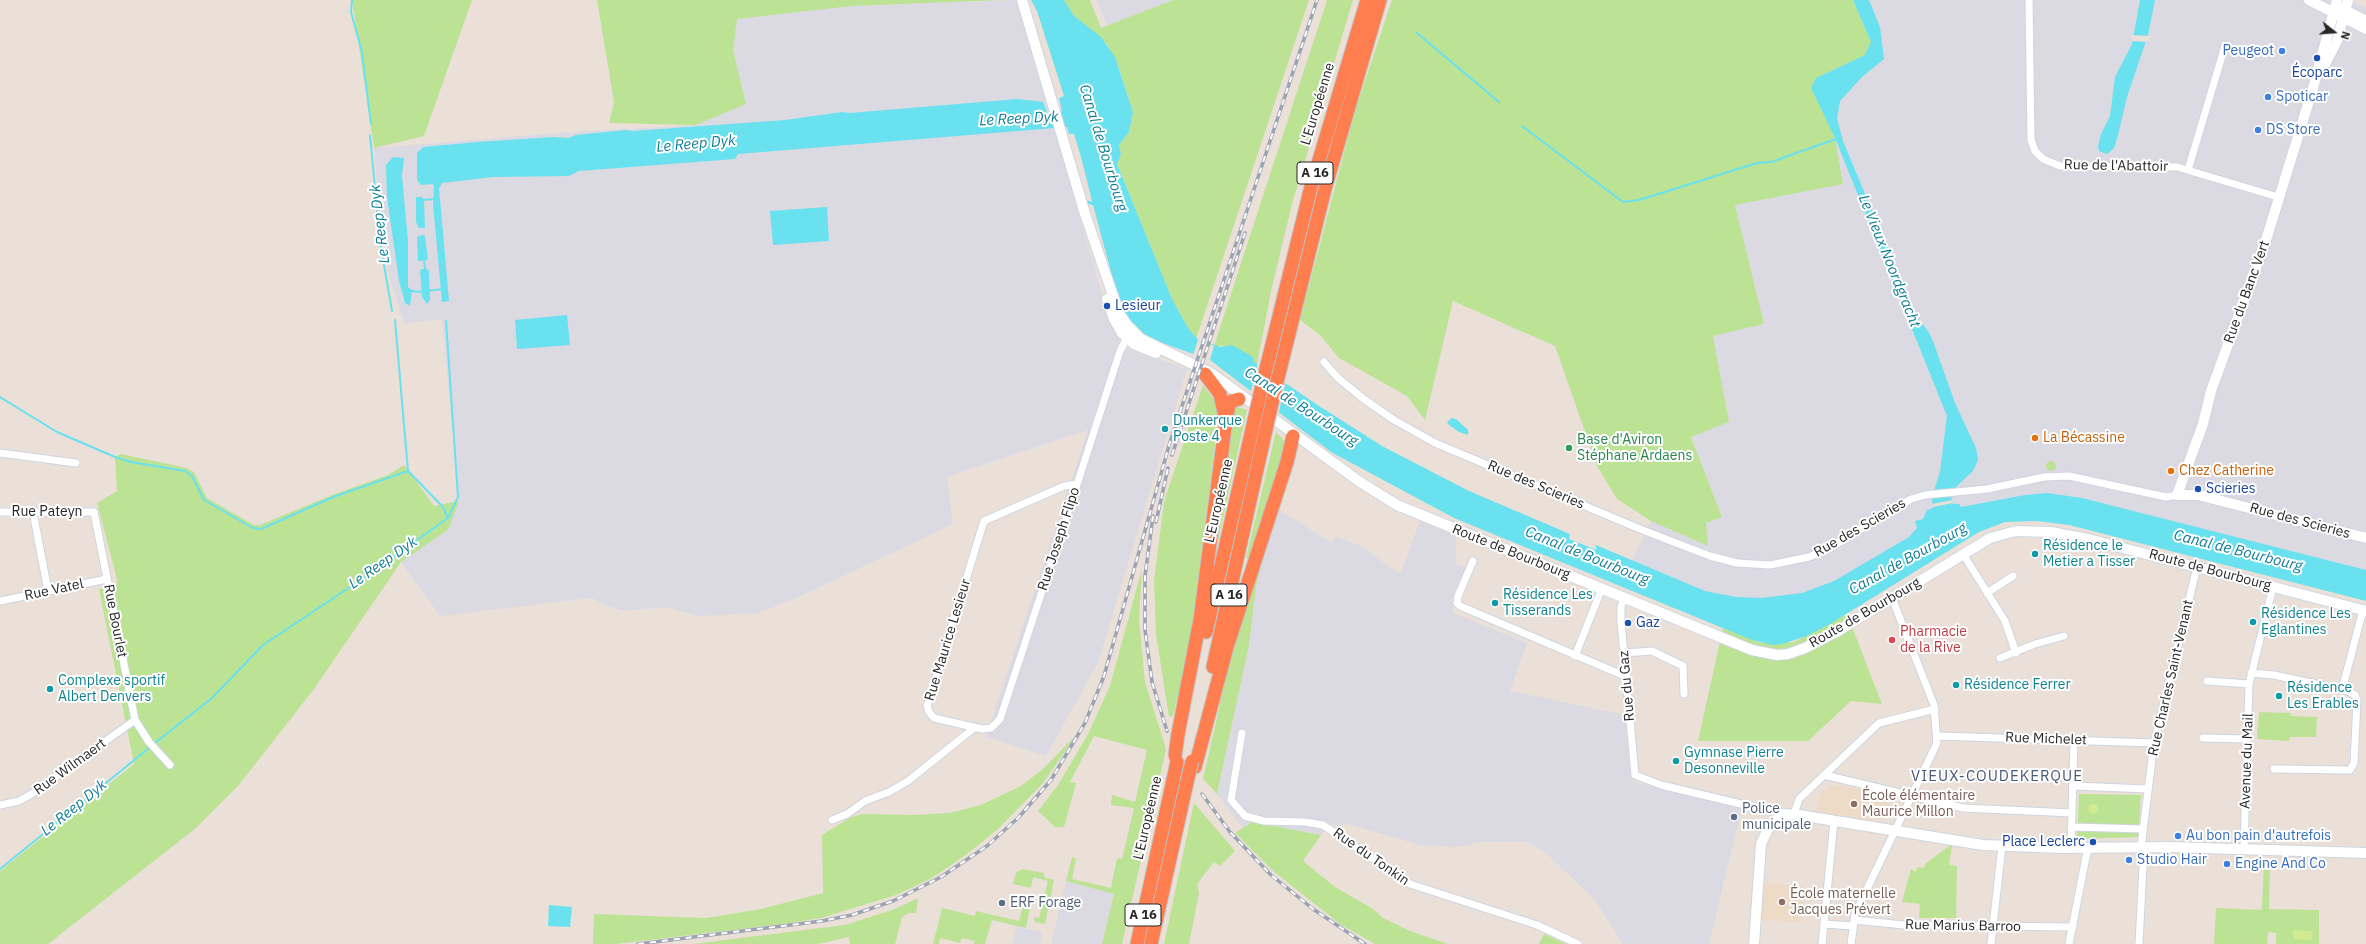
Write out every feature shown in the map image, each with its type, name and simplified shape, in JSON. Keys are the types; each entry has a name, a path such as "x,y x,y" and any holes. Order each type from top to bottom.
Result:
{"highway":[{"name":"L'Européenne","path":"1137,944 1180,737 1270,348 1311,187 1367,0"},
{"name":"A 16","path":"1151,944 1193,764 1283,357 1325,189 1380,0"},
{"path":"1205,374 1222,399 1225,428"},
{"path":"1180,737 1200,620 1225,428 1232,401 1244,400"},
{"path":"1193,764 1227,647 1295,436"},
{"path":"1131,944 1150,885"},
{"path":"1156,944 1164,887"}],"main road":[{"name":"Route de Bourbourg","path":"1022,0 1054,104 1111,311 1118,327 1129,334 1203,368 1244,400"},
{"path":"2309,0 2340,9 2366,29"},
{"path":"2323,0 2366,21"},
{"name":"Rue du Banc Vert","path":"2177,496 2203,424 2211,392 2266,240 2278,197 2340,9 2348,0"},
{"name":"Rue du Banc Vert","path":"2313,88 2320,72 2336,44 2340,9"},
{"name":"Route de Bourbourg","path":"1129,334 1142,348 1187,364 1205,374 1336,464"},
{"name":"Route de Bourbourg","path":"1295,436 1373,491 1409,510 1752,650 1777,655 1792,653 1814,644 1995,535 2008,532 2029,531 2088,538 2364,610"},
{"name":"Rue des Scieries","path":"2177,496 2198,495 2366,538"},
{"path":"1754,944 1761,844 1766,832 1783,814 1794,814 1979,845 2071,848 2143,847 2244,849 2366,853"}],"street":[{"name":"Rue de l'Abattoir","path":"2029,0 2031,136 2037,154 2050,163 2060,166 2168,166 2188,170 2278,197"},
{"path":"2188,170 2225,46"},
{"name":"Rue Joseph Flipo","path":"974,728 991,728 1002,716 1122,344 1129,334"},
{"name":"Rue des Scieries","path":"1324,362 1338,378 1365,400 1394,420 1436,443 1640,529 1710,556 1732,562 1770,565 1809,558 1830,548 1911,499 1931,494 2007,485 2044,477 2069,476 2166,496 2177,496"},
{"path":"0,453 76,463"},
{"name":"Rue Maurice Lesieur","path":"974,728 934,718 929,712 927,706 984,522 988,518 1064,486 1077,484"},
{"name":"Rue Pateyn","path":"0,512 94,512"},
{"path":"33,512 48,591"},
{"name":"Rue Bourlet","path":"94,512 135,720 150,742 170,765"},
{"path":"1963,554 2007,624 2016,653"},
{"path":"1473,561 1458,596 1458,603 1460,606 1627,677"},
{"name":"Rue Charles Saint-Venant","path":"2139,944 2143,829 2154,743 2197,567"},
{"path":"1988,593 2013,576"},
{"name":"Rue Vatel","path":"0,601 107,579"},
{"name":"Avenue du Mail","path":"2244,849 2249,684 2273,587"},
{"path":"1575,656 1602,588"},
{"name":"Rue du Gaz","path":"1624,597 1621,610 1635,775 1661,786 1783,814"},
{"path":"1851,944 1853,923 1936,746 1937,736 1935,708 1892,598"},
{"path":"2342,690 2364,610"},
{"path":"2000,658 2016,653 2035,644 2064,636"},
{"path":"1624,653 1652,651 1683,666 1684,694"},
{"name":"Avenue du Mail","path":"2251,673 2274,675 2342,690 2354,694 2357,700 2355,761 2352,769 2345,771 2274,769"},
{"path":"2207,682 2249,684"},
{"path":"1794,814 1798,801 1881,721 1935,708"},
{"name":"Rue Wilmaert","path":"0,805 19,801 30,795 135,720"},
{"path":"832,820 847,814 868,800 890,792 908,781 974,728"},
{"name":"Rue du Tonkin","path":"1242,733 1231,800 1245,816 1264,821 1305,822 1323,825 1410,884 1537,925 1578,944"},
{"name":"Rue Michelet","path":"1937,736 2154,743"},
{"path":"2203,738 2247,739"},
{"path":"2071,848 2074,740"},
{"path":"1824,775 1968,809 2072,813"},
{"path":"2072,786 2148,789"},
{"path":"1822,944 1834,821"},
{"path":"2071,827 2143,829"},
{"path":"1991,944 2002,846"},
{"path":"2069,944 2088,847"},
{"name":"Rue Marius Barroo","path":"1824,924 1853,923 1896,925 2073,927"}],"shaded area":[{"name":"Lesieur","path":"1017,0 1109,318 1127,348 1187,369 1098,663 1046,756 986,737 1088,430 947,477 953,524 799,597 758,613 698,616 666,607 625,611 604,605 592,598 440,616 401,562 448,530 459,501 442,319 404,324 389,276 382,239 374,148 570,132 696,125 746,104 733,50 737,19 852,6"},
{"path":"1097,0 1173,0 1107,26"},
{"path":"1853,0 2348,0 2366,8 2366,577 1998,507 1803,606 1749,606 1626,574 1651,521 1708,546 1706,523 1722,517 1691,436 1729,422 1713,336 1764,324 1735,205 1843,183 1811,88 1871,42"},
{"path":"1276,508 1332,543 1336,536 1361,546 1400,574 1420,521 1456,535 1456,564 1466,567 1452,600 1453,613 1527,643 1510,691 1625,715 1631,781 1742,807 1709,944 1623,944 1595,900 1544,851 1527,842 1483,842 1457,847 1420,845 1344,823 1341,830 1330,822 1321,835 1252,822 1243,828 1217,794 1249,645 1256,587"},
{"name":"École élémentaire Maurice Millon","path":"1831,786 1842,786 1891,796 1889,806 1875,805 1873,821 1817,812 1821,792"},
{"path":"1066,881 1114,893 1102,944 1051,944"},
{"name":"École maternelle Jacques Prévert","path":"1762,883 1804,886 1802,922 1760,920"},
{"path":"1017,926 1043,933 1040,944 1012,944"}],"green space":[{"path":"352,0 472,0 424,136 374,148"},
{"path":"597,0 1003,0 852,6 737,19 733,50 746,104 696,125 609,123 614,102"},
{"path":"1064,0 1090,0 1101,28 1173,0 1309,0 1196,339 1188,328 1172,299 1117,164 1121,154 1119,145 1129,132 1133,112 1118,65 1107,44 1074,16"},
{"path":"1327,0 1353,0 1292,204 1272,287 1257,364 1227,346 1214,346"},
{"path":"1392,0 1853,0 1871,42 1865,55 1816,78 1812,88 1835,138 1843,184 1735,205 1764,324 1713,336 1729,422 1691,437 1722,517 1706,523 1708,546 1651,521 1617,499 1597,466 1555,346 1453,301 1425,420 1407,396 1339,358 1320,335 1300,320 1355,111"},
{"path":"1203,385 1214,400 1218,412 1217,428 1190,642 1173,716 1169,717 1156,634 1154,581 1164,502"},
{"path":"1234,406 1247,410 1207,590"},
{"path":"1276,432 1286,443 1250,559 1246,558"},
{"path":"121,454 187,468 194,472 207,498 254,525 260,525 332,495 388,475 404,465 434,506 459,501 448,530 401,562 314,689 238,786 196,828 48,944 0,944 0,871 134,764 99,589 118,583 97,503 117,491 115,457"},
{"path":"2049,461 2053,461 2056,466 2053,471 2049,471 2046,468 2046,464"},
{"path":"1267,543 1256,587 1249,645 1217,794 1203,779 1233,647"},
{"path":"1142,569 1139,620 1145,682 1166,749 1122,944 1102,944 1114,894 1066,881 1072,857 1076,859 1072,879 1111,888 1117,858 1122,859 1134,808 1111,805 1112,795 1135,802 1147,750 1094,736 1070,782 1076,783 1064,827 1055,827 1038,811 1058,785 1087,736 1110,686"},
{"path":"1847,614 1882,704 1851,701 1808,741 1698,741 1723,628 1761,643 1794,642"},
{"path":"2259,712 2291,713 2291,716 2317,717 2316,737 2290,737 2289,741 2257,739"},
{"path":"1077,734 1043,783 998,829 967,854 932,878 896,895 821,918 616,944 593,944 594,914 706,918 761,909 823,893 822,835 851,817 863,814 913,815 950,813 981,805 1021,786 1043,769"},
{"path":"2079,794 2141,795 2138,837 2077,839"},
{"path":"1194,803 1235,851 1220,866 1214,862 1197,884 1199,893 1189,944 1164,944"},
{"path":"2091,804 2095,804 2097,805 2097,813 2091,814 2088,811 2088,807"},
{"path":"1252,822 1321,835 1303,861 1335,887 1373,909 1383,918 1410,931 1448,944 1375,944 1340,924 1272,870 1235,833"},
{"path":"1949,846 1952,846 1949,865 1957,866 1956,918 1919,918 1920,904 1902,902 1911,869 1916,872 1917,867 1924,868 1925,864"},
{"path":"2264,862 2270,862 2269,909 2319,910 2319,944 2276,944 2276,933 2268,932 2267,944 2214,944 2216,908 2262,910"},
{"path":"1022,869 1044,873 1044,877 1054,880 1045,924 1035,922 1034,917 1039,918 1048,881 1033,877 1031,888 1013,884 1016,873"},
{"path":"918,898 916,913 909,913 902,917 895,944 850,944 849,937 818,944 693,944 845,925 895,909"},
{"path":"1023,906 1030,907 1026,928 992,920 985,944 974,944 975,941 962,938 960,943 940,938 939,944 933,944 942,908 975,916 976,911 1019,921"},
{"path":"2293,930 2313,931 2312,940 2293,939"},
{"path":"1544,934 1566,944 1539,944"}],"water":[{"path":"1031,0 1064,0 1074,16 1101,37 1115,57 1133,112 1129,132 1119,145 1121,154 1117,164 1172,299 1188,328 1198,340 1221,347 1232,345 1253,357 1253,361 1316,404 1382,446 1469,491 1570,534 1569,539 1596,550 1596,545 1705,591 1736,597 1762,598 1802,593 1834,581 1909,537 1917,528 1915,521 1923,519 1927,510 1933,508 1932,498 1940,471 1947,416 1835,138 1811,88 1816,78 1865,55 1871,42 1853,0 1869,0 1880,27 1884,59 1862,77 1840,101 1837,119 1843,141 1916,316 1928,331 1933,341 1955,403 1976,448 1978,460 1973,471 1957,486 1951,496 1953,504 1959,504 1961,507 2025,495 2047,493 2082,498 2366,570 2366,601 2069,525 2037,521 2005,522 1979,532 1830,624 1807,636 1782,644 1773,645 1752,640 1454,518 1331,452 1210,360 1143,336 1126,319 1117,294 1093,205 1088,204 1087,200 1092,202 1091,197 1074,134 1069,134 1067,127 738,154 735,159 579,171 569,176 493,177 442,183 439,188 449,301 442,302 433,204 434,186 433,184 421,185 417,180 417,153 423,147 553,137 568,138 576,135 626,130 633,131 785,120 842,112 850,113 1018,99 1043,102 1047,113 1062,111 1059,98 1064,96 1037,11"},
{"path":"2140,0 2155,0 2148,35 2127,97 2114,148 2107,154 2099,151 2098,147 2101,134 2110,116 2115,77 2132,44"},
{"path":"393,157 404,158 402,175 408,242 408,287 412,290 410,306 405,303 399,281 387,197 386,165"},
{"path":"416,197 422,197 424,200 425,228 419,228 416,222"},
{"path":"827,207 829,241 773,245 770,211"},
{"path":"422,235 425,236 428,260 418,261 417,237"},
{"path":"426,268 429,271 430,300 427,304 422,297 420,270"},
{"path":"567,315 570,345 517,349 515,320"},
{"path":"1452,418 1456,419 1468,430 1468,435 1459,432 1449,425 1447,422"},
{"path":"549,905 572,907 570,927 548,926"}],"pier":[{"path":"2131,35 2150,36 2148,42 2131,41"},
{"path":"1198,340 1214,346 1210,360 1193,355"},
{"path":"1258,362 1286,381 1278,416 1250,395"},
{"path":"1952,500 1953,503 1933,507 1932,504"}],"waterway":[{"name":"Le Reep Dyk","path":"352,0 351,12 362,52 371,124"},
{"path":"1417,33 1499,102"},
{"path":"1522,126 1623,202 1639,200 1757,163 1771,162 1836,139"},
{"name":"Le Reep Dyk","path":"370,135 380,242 392,311"},
{"path":"422,200 435,199"},
{"path":"424,259 425,270"},
{"path":"427,291 443,289"},
{"path":"409,291 423,292"},
{"name":"Le Reep Dyk","path":"155,743 212,698 263,645 365,577 448,518 443,507 408,471 395,320"},
{"name":"Le Reep Dyk","path":"446,321 458,497 448,518"},
{"path":"0,397 57,432 115,457 131,462 185,471 192,476 204,500 253,528 261,529 333,497 408,471"},
{"name":"Le Reep Dyk","path":"0,869 149,748"}],"railway":[{"path":"638,944 822,921 852,915 893,901 941,877 987,846 1019,817 1051,780 1085,723 1104,676 1170,442 1317,0"},
{"path":"1172,455 1245,233"},
{"path":"1156,522 1168,468"},
{"path":"1153,516 1145,576 1145,630 1152,682 1167,731"},
{"path":"1202,794 1230,832 1271,875 1313,909 1365,944"}],"place":[{"name":"Peugeot","path":"2282,51"},
{"name":"Écoparc","path":"2317,58"},
{"name":"Spoticar","path":"2268,97"},
{"name":"DS Store","path":"2258,130"},
{"name":"Lesieur","path":"1107,306"},
{"name":"Dunkerque Poste 4","path":"1165,429"},
{"name":"La Bécassine","path":"2035,438"},
{"name":"Base d'Aviron Stéphane Ardaens","path":"1569,448"},
{"name":"Chez Catherine","path":"2171,471"},
{"name":"Scieries","path":"2198,489"},
{"name":"Résidence le Metier a Tisser","path":"2035,554"},
{"name":"Résidence Les Tisserands","path":"1495,603"},
{"name":"Résidence Les Eglantines","path":"2253,622"},
{"name":"Gaz","path":"1628,623"},
{"name":"Pharmacie de la Rive","path":"1892,640"},
{"name":"Résidence Ferrer","path":"1956,685"},
{"name":"Complexe sportif Albert Denvers","path":"50,689"},
{"name":"Résidence Les Erables","path":"2279,696"},
{"name":"Gymnase Pierre Desonneville","path":"1676,761"},
{"name":"École élémentaire Maurice Millon","path":"1854,804"},
{"name":"Police municipale","path":"1734,817"},
{"name":"Au bon pain d'autrefois","path":"2178,836"},
{"name":"Place Leclerc","path":"2093,842"},
{"name":"Studio Hair","path":"2129,860"},
{"name":"Engine And Co","path":"2227,864"},
{"name":"École maternelle Jacques Prévert","path":"1782,902"},
{"name":"ERF Forage","path":"1002,903"}],"district":[{"name":"VIEUX-COUDEKERQUE","path":"1997,777"}],"water label":[{"name":"Canal de Bourbourg","path":"1103,148"},
{"name":"Le Vieux Noordgracht","path":"1889,261"},
{"name":"Canal de Bourbourg","path":"1301,407"},
{"name":"Canal de Bourbourg","path":"2238,551"},
{"name":"Canal de Bourbourg","path":"1587,556"},
{"name":"Canal de Bourbourg","path":"1908,559"}]}
